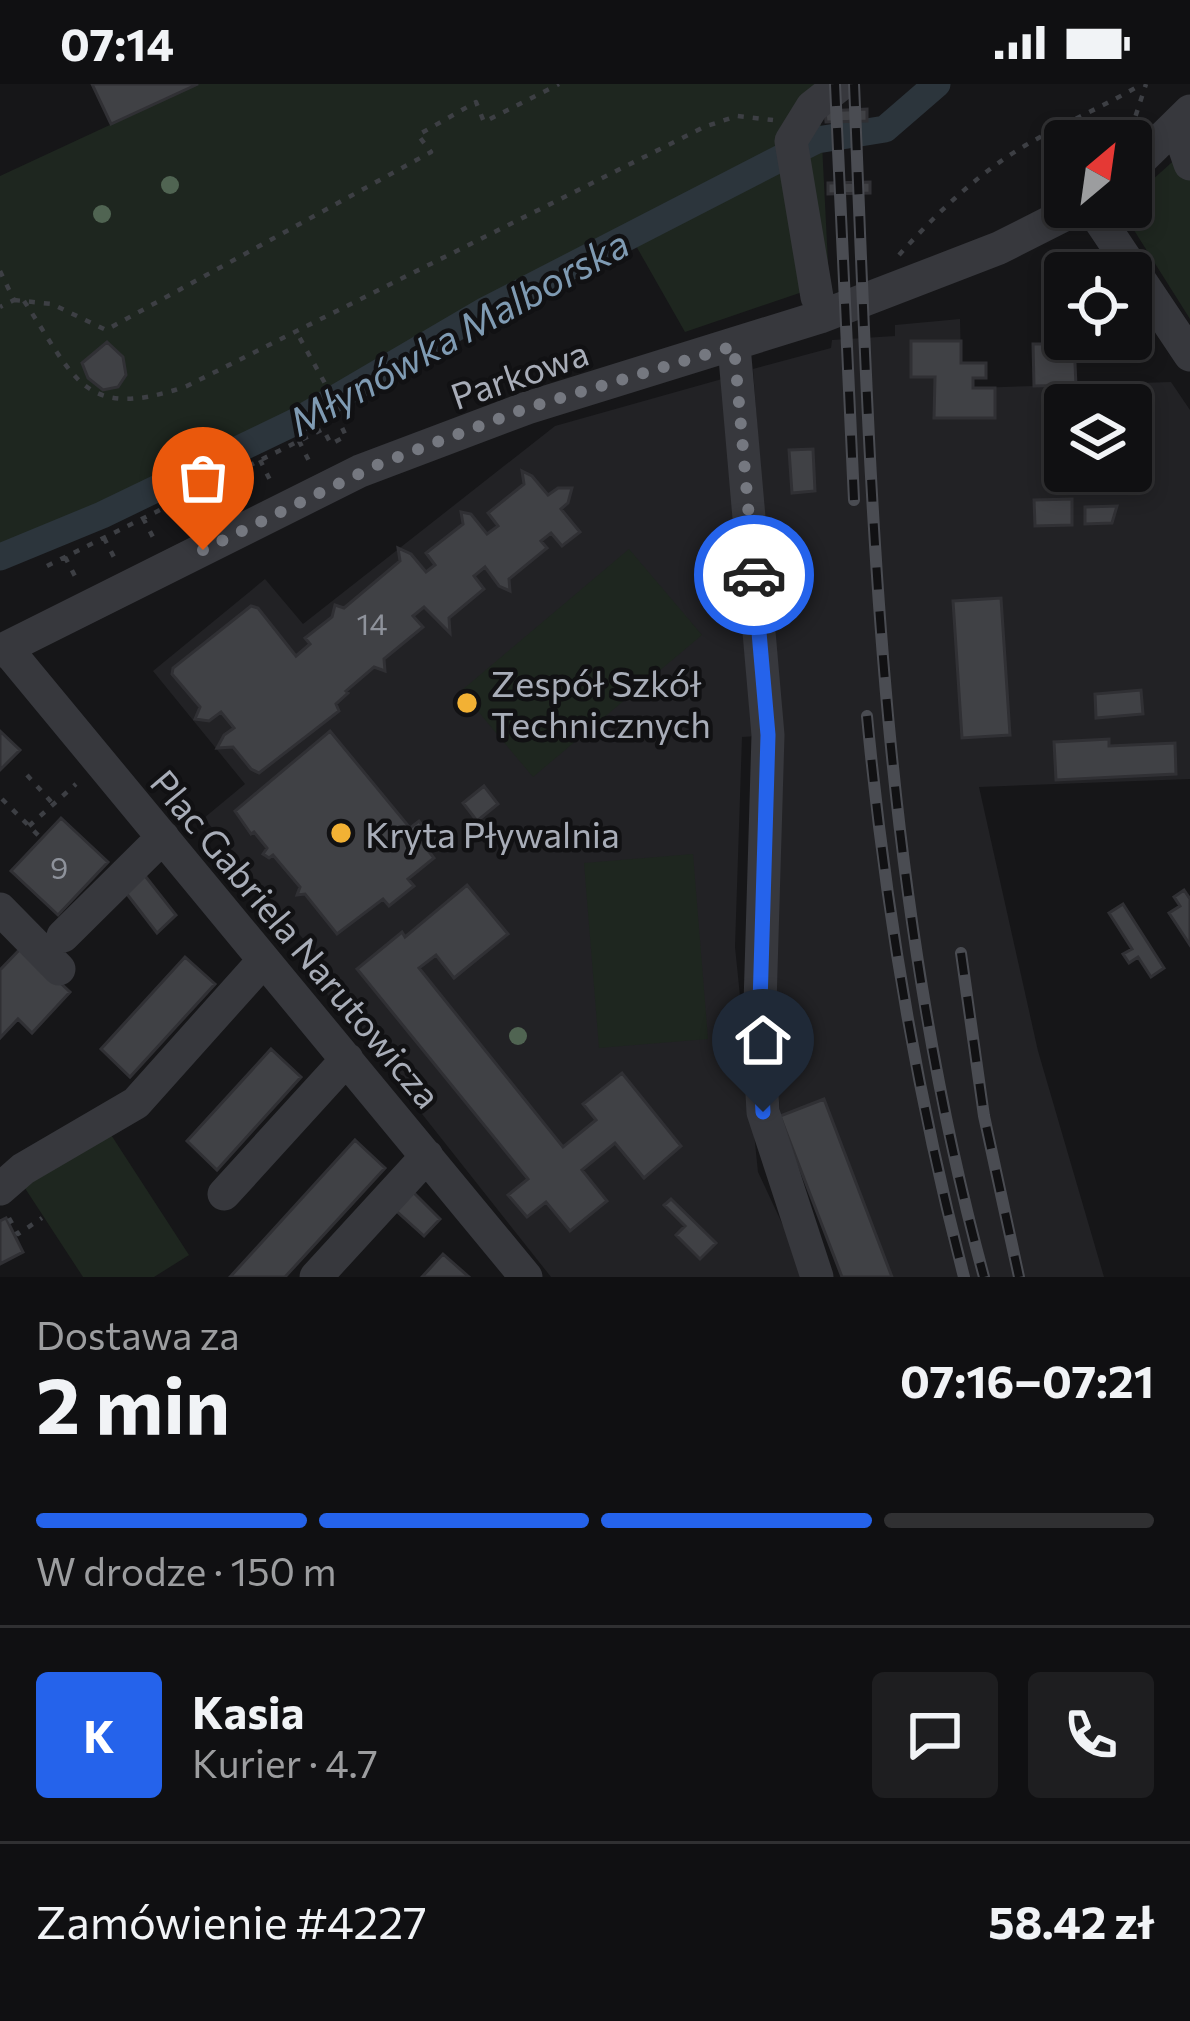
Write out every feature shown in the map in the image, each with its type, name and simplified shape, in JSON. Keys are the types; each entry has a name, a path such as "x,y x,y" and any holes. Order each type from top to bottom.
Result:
{"street":[{"path":"817,297 790,149 794,131 812,107 841,84"},
{"path":"1152,139 1184,118 1190,164"},
{"name":"Parkowa","path":"3,650 360,471 527,408 734,346 989,252 1044,225"},
{"path":"1105,228 1190,355"},
{"path":"734,346 768,735 759,1038 763,1112 817,1277"},
{"name":"Plac Gabriela Narutowicza","path":"3,650 526,1277"},
{"path":"0,909 61,952 163,837"},
{"path":"0,1189 23,1169 136,1103 264,960"},
{"path":"224,1194 346,1059"},
{"path":"316,1277 427,1156"}],"path":[{"path":"0,307 14,300 52,304 106,330 431,152 418,135 476,102 484,122 559,84"},
{"path":"1137,120 1144,84"},
{"path":"887,267 928,222 981,177 1026,145 1144,84"},
{"path":"24,301 86,388 116,401 142,400 187,386 704,127 736,116 763,117 794,131"},
{"path":"0,272 14,300"},
{"path":"47,566 323,429 331,444 346,436 337,417 342,414 296,331"},
{"path":"299,441 313,468"},
{"path":"260,460 274,488"},
{"path":"221,479 235,506"},
{"path":"182,499 196,525"},
{"path":"143,518 157,544"},
{"path":"104,538 117,563"},
{"path":"65,557 78,582"},
{"path":"27,775 54,805"},
{"path":"29,826 76,784"},
{"path":"2,799 43,840"},
{"path":"0,1218 7,1215 17,1234 42,1218"}],"shaded area":[{"path":"198,84 819,84 829,283 685,332 627,230 307,409 100,506 0,546 0,176"},
{"path":"1190,146 1190,319 1133,228 1152,228 1152,180"},
{"path":"960,319 961,362 986,363 986,378 973,378 974,388 1034,386 1033,344 1044,343 1044,360 1075,360 1076,384 1044,384 1044,492 1152,492 1152,384 1108,384 1171,382 1190,410 1190,779 979,787 1038,1051 1104,1277 842,1277 780,1116 775,1034 780,740 753,369 831,348 832,340 895,336 895,325"},
{"path":"722,379 757,736 742,737 735,947 758,1172 807,1277 551,1277 324,990 336,979 204,818 245,784 153,671 265,579 303,624 555,426"},
{"path":"629,549 702,635 533,777 461,691"},
{"path":"693,854 708,1039 599,1048 584,863"},
{"path":"104,1124 189,1255 154,1277 83,1277 19,1179"}],"building":[{"path":"92,84 198,84 111,124"},
{"path":"867,109 867,121 826,122 825,111"},
{"path":"870,182 870,193 828,194 828,183"},
{"path":"911,341 961,341 961,363 986,363 986,378 973,378 973,388 995,388 995,418 934,418 935,377 911,377"},
{"path":"107,342 123,357 126,375 118,387 103,390 88,378 82,363"},
{"path":"1033,344 1044,344 1044,360 1075,360 1076,384 1034,386"},
{"path":"813,449 815,491 792,493 789,450"},
{"path":"522,471 548,495 558,488 572,488 561,509 580,532 562,546 551,533 541,541 547,548 509,579 510,591 499,586 485,567 474,576 484,589 449,618 450,633 424,607 413,616 423,627 384,659 385,671 374,667 346,691 336,704 339,711 259,773 233,747 217,748 234,728 221,712 209,721 195,719 200,707 172,674 173,668 251,606 258,608 296,656 310,644 305,638 332,617 335,605 344,608 400,561 398,548 411,554 426,572 435,565 426,553 463,524 461,512 471,514 487,534 498,526 488,513 524,484"},
{"path":"1072,499 1072,525 1035,526 1034,500"},
{"path":"1117,506 1112,523 1085,524 1085,507"},
{"path":"1001,598 1010,735 962,738 953,601"},
{"path":"1141,690 1143,714 1096,718 1095,694"},
{"path":"0,731 20,750 0,770"},
{"name":"Kryta Pływalnia","path":"330,731 410,828 419,821 429,834 420,840 434,858 408,879 414,886 389,906 383,899 337,934 305,894 297,895 300,887 273,855 263,854 267,848 235,811"},
{"path":"1109,739 1109,746 1175,743 1176,774 1056,780 1054,742"},
{"path":"484,786 498,804 477,821 463,803"},
{"path":"61,818 108,862 58,915 11,871"},
{"path":"142,872 176,915 157,933 123,889"},
{"path":"467,885 508,934 454,978 436,955 419,968 563,1147 596,1120 583,1104 622,1073 681,1146 644,1178 615,1143 582,1170 607,1201 570,1231 546,1202 527,1217 508,1195 528,1179 357,969 402,932 405,937"},
{"path":"1184,890 1190,899 1190,945 1169,913 1180,906 1174,897"},
{"path":"1123,904 1164,968 1151,977 1138,957 1129,963 1123,954 1132,949 1109,913"},
{"path":"22,947 70,992 32,1033 18,1019 0,1038 0,970"},
{"path":"185,957 215,984 130,1077 101,1049"},
{"path":"795,1027 806,1058 787,1065 775,1034"},
{"path":"271,1049 301,1077 217,1170 187,1141"},
{"path":"824,1099 892,1277 842,1277 780,1116"},
{"path":"355,1140 385,1168 285,1277 230,1277"},
{"path":"410,1189 440,1219 424,1236 393,1208"},
{"path":"671,1199 716,1243 700,1259 676,1235 685,1226 664,1205"},
{"path":"6,1218 23,1252 0,1264 0,1221"},
{"path":"443,1254 469,1277 422,1277"}],"waterway":[{"name":"Młynówka Malborska","path":"805,146 885,129 937,84"},
{"name":"Młynówka Malborska","path":"0,557 102,515 295,422 486,310 781,158"}],"railway":[{"path":"835,84 854,500"},
{"path":"854,84 874,535 900,833 948,1129 984,1277"},
{"path":"867,716 904,998 964,1277"},
{"path":"961,953 984,1116 1019,1277"}],"way so far":[{"path":"203,550 360,471 527,408 734,346 754,575"}],"place":[{"name":"Zespół Szkół Technicznych","path":"467,703"},
{"name":"Kryta Pływalnia","path":"341,833"}],"route":[{"path":"754,575 768,735 759,1038 763,1112"}]}
